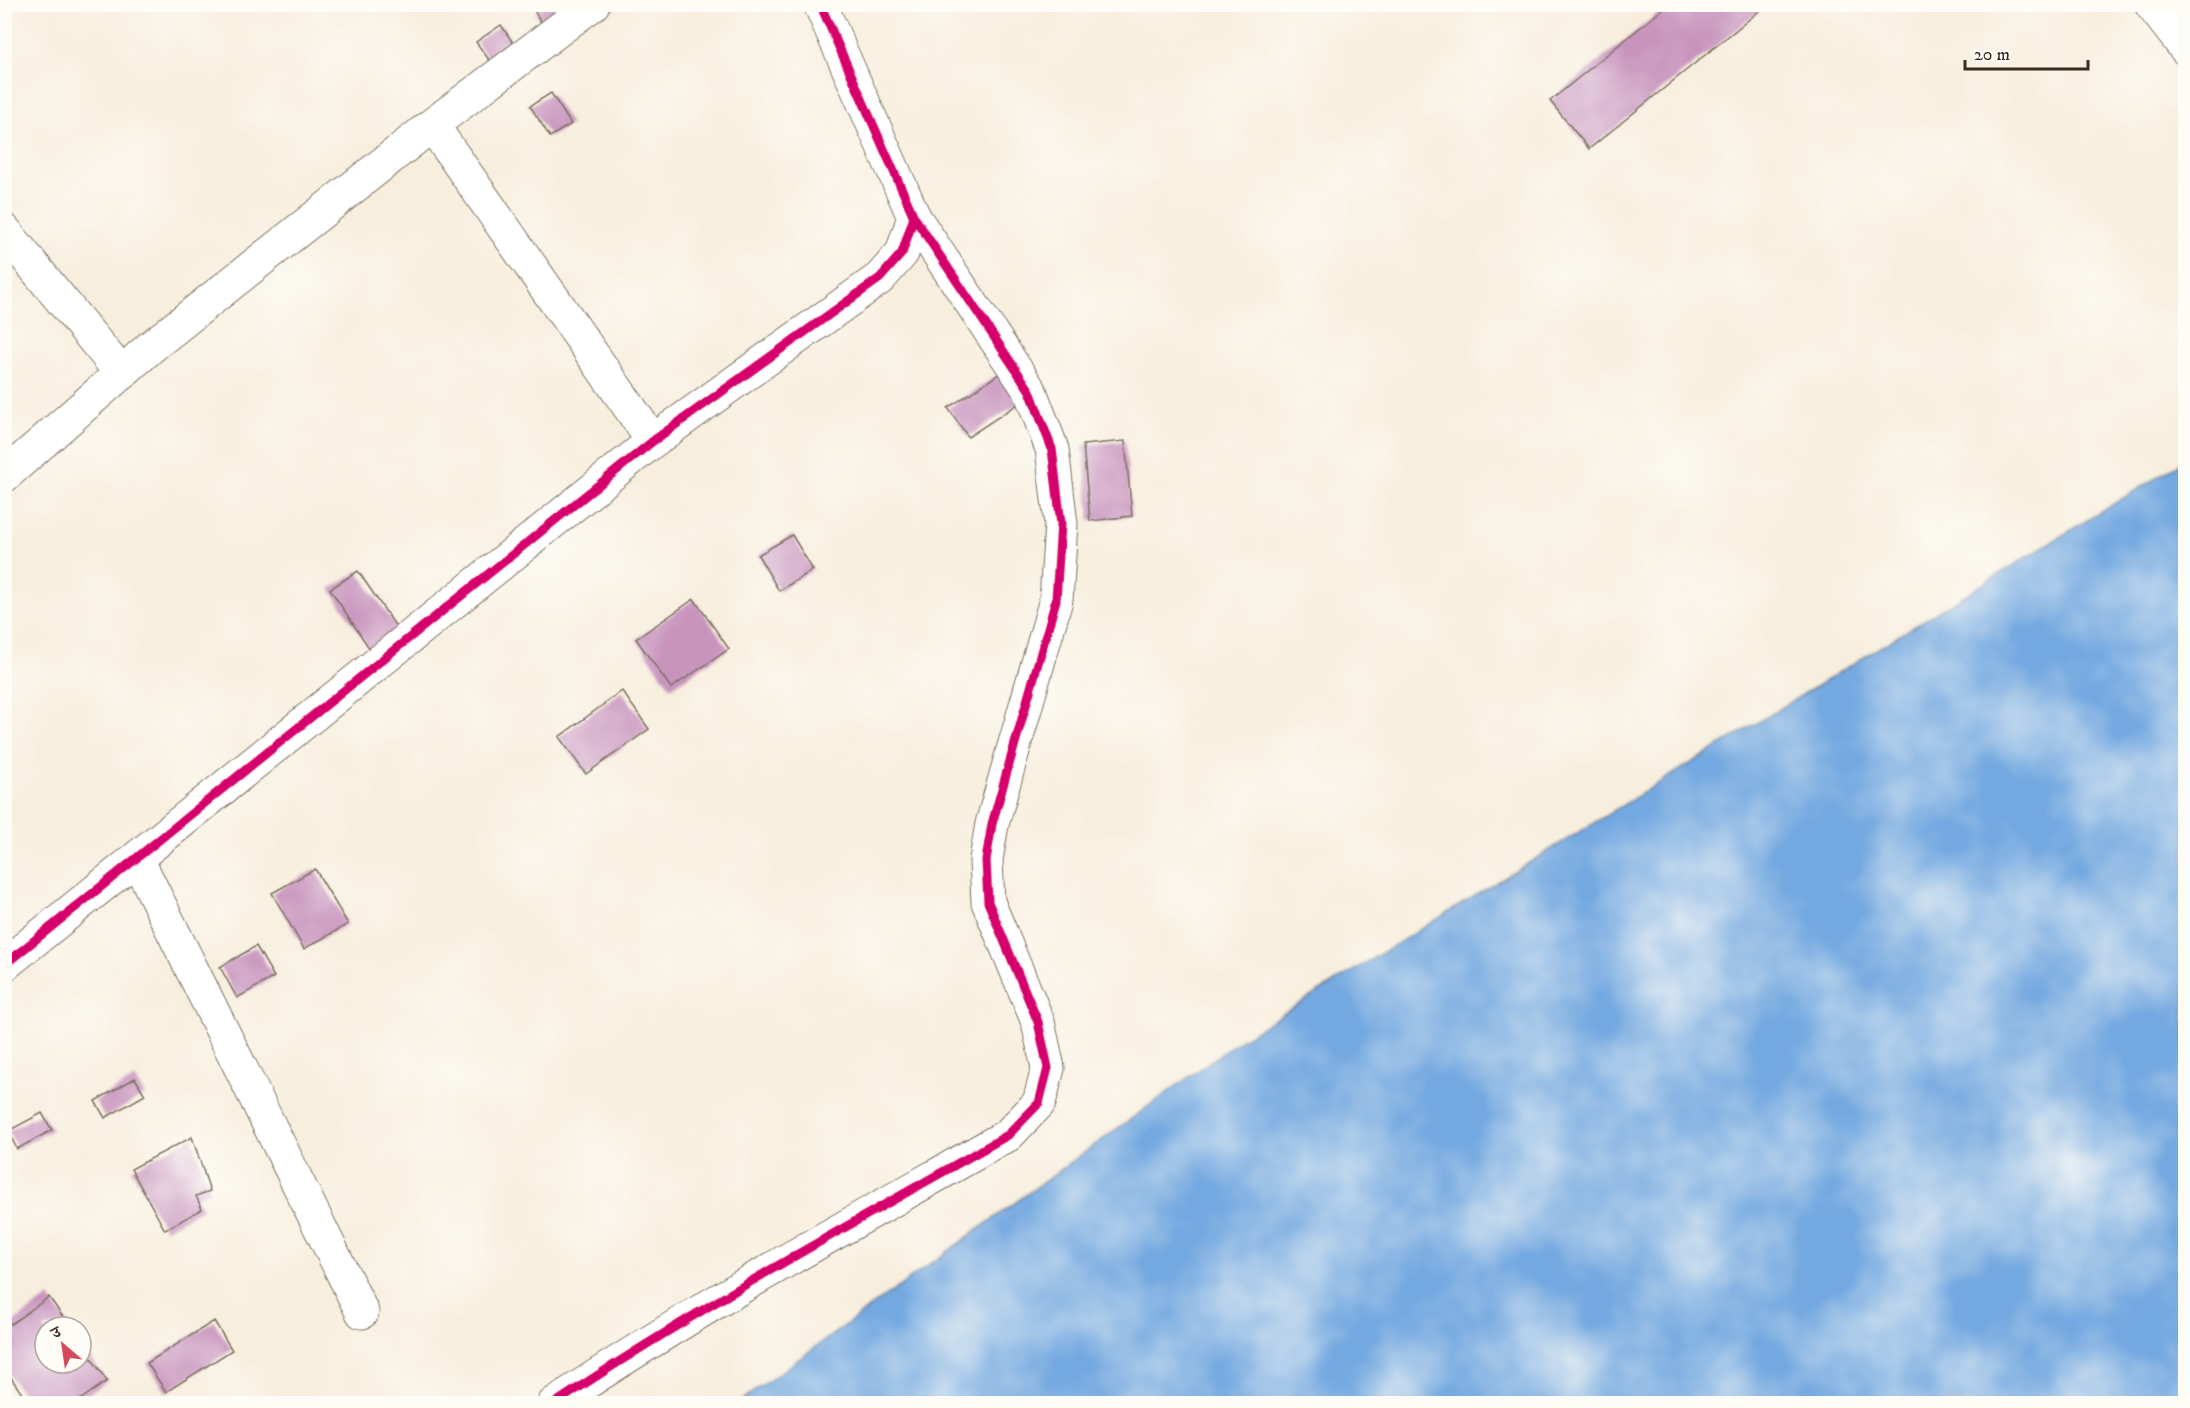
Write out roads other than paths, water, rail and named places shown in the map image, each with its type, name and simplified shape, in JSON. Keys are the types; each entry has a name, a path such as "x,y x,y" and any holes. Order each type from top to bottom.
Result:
{"street":[{"path":"4,476 152,346 432,125 593,4"},
{"path":"554,1404 615,1362 720,1299 1008,1135 1039,1103 1048,1068 1038,1022 988,902 986,860 992,825 1056,600 1061,524 1052,449 1030,391 914,218 820,4"},
{"path":"2151,4 2186,49"},
{"path":"432,125 653,441"},
{"path":"4,965 653,441 880,278 902,253 914,218"},
{"path":"4,230 122,374"},
{"path":"137,859 362,1312"}],"water":[{"path":"2185,460 2185,1403 738,1403 1240,1040"}]}
